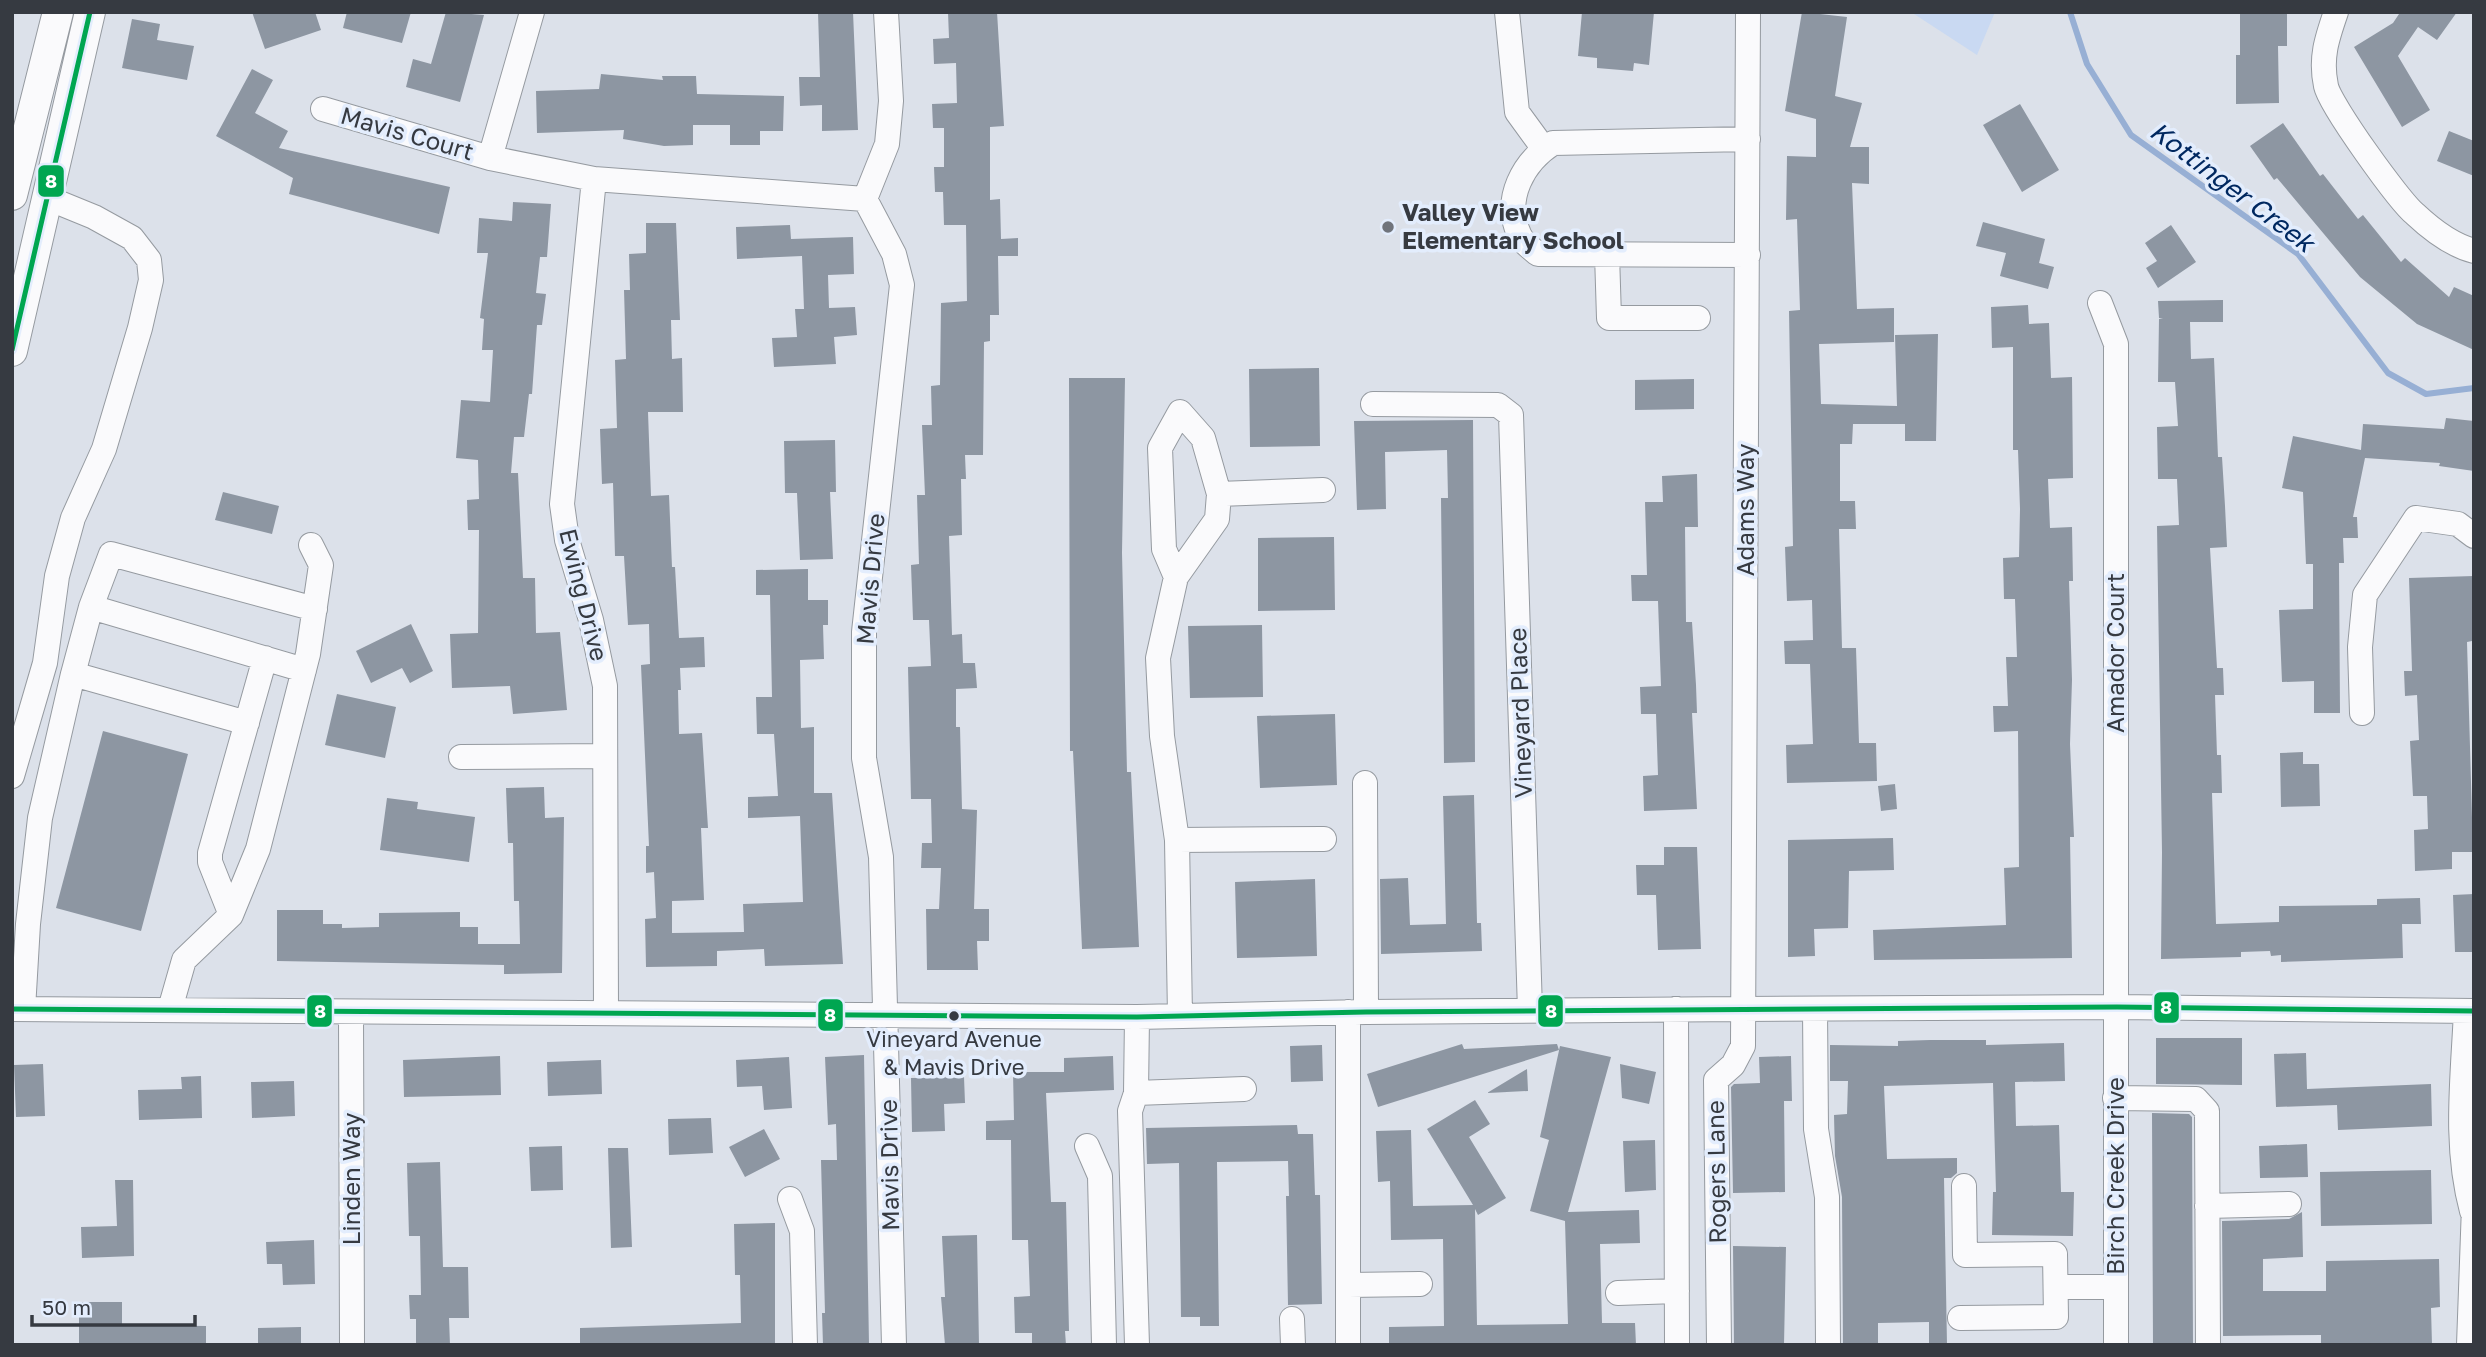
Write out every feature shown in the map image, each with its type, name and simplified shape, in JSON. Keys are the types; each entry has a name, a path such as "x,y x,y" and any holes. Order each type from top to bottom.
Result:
{"main road":[{"path":"12,195 58,12"},
{"path":"12,351 45,197 90,12"}],"street":[{"path":"532,12 491,158 594,179 865,199 888,133 891,101 886,12"},
{"path":"1507,12 1517,112 1544,149"},
{"name":"Adams Way","path":"1742,1009 1748,12"},
{"path":"2336,12 2322,50 2326,88 2338,113 2412,213 2457,247 2474,251"},
{"name":"Mavis Court","path":"323,109 491,158"},
{"path":"1748,139 1553,143 1544,149 1521,175 1512,207 1519,236 1538,254 1748,255"},
{"name":"Ewing Drive","path":"594,179 562,504 567,540 591,620 605,686 606,1012"},
{"path":"12,776 44,663 57,576 73,518 104,449 151,281 149,260 132,237 94,217 45,197"},
{"name":"Mavis Drive","path":"865,199 894,254 902,285 864,632 864,758 881,857 894,1345"},
{"path":"1607,254 1609,318 1698,318"},
{"name":"Amador Court","path":"2100,303 2116,344 2117,1007"},
{"name":"Vineyard Place","path":"1373,404 1498,405 1511,415 1530,1010"},
{"path":"1176,577 1164,549 1160,447 1180,412 1203,438 1219,494 1217,519 1176,577 1158,658 1162,736 1177,840 1180,1016"},
{"path":"1219,494 1323,490"},
{"path":"2362,713 2360,647 2365,595 2416,518 2458,524 2474,536"},
{"path":"170,1009 184,960 231,915 258,849 304,670 315,609 321,565 311,545"},
{"path":"315,609 111,554 91,607 40,818 18,1009 1137,1017 1530,1010 2117,1007 2470,1011 2459,1111 2468,1194 2473,1209 2469,1345"},
{"path":"91,607 304,670"},
{"path":"231,915 210,862 210,853 265,658"},
{"path":"73,674 247,723"},
{"path":"461,757 605,756"},
{"path":"1348,1345 1365,783"},
{"path":"1177,840 1324,839"},
{"name":"Birch Creek Drive","path":"2116,1345 2117,1007"},
{"path":"1676,1009 1677,1345"},
{"name":"Rogers Lane","path":"1719,1345 1716,1080 1733,1065 1743,1046 1742,1009"},
{"path":"1815,1009 1816,1129 1827,1197 1828,1345"},
{"name":"Linden Way","path":"351,1013 352,1345"},
{"path":"1137,1017 1136,1093 1130,1111 1137,1345"},
{"path":"1136,1093 1244,1089"},
{"path":"2115,1098 2196,1099 2207,1111 2208,1345"},
{"path":"1087,1146 1100,1176 1104,1345"},
{"path":"1960,1318 2056,1317 2055,1254 1965,1255 1964,1186"},
{"path":"790,1199 802,1231 805,1345"},
{"path":"2207,1206 2289,1204"},
{"path":"1348,1285 1420,1284"},
{"path":"2056,1287 2116,1287"},
{"path":"1618,1293 1677,1291"},
{"path":"1292,1320 1293,1345"}],"shaded area":[{"path":"1911,12 1995,12 1977,55"}],"building":[{"path":"252,12 315,12 321,30 265,49"},
{"path":"347,12 411,12 402,43 343,28"},
{"path":"446,12 484,15 460,102 406,87 413,59 431,64"},
{"path":"818,12 853,12 858,130 822,131 822,105 800,106 799,77 820,77"},
{"path":"948,12 997,12 1004,126 990,127 990,200 1000,199 1001,239 1018,238 1018,256 998,256 999,315 990,315 990,341 984,342 983,455 965,455 966,479 961,479 962,535 949,536 952,635 962,634 963,663 975,663 977,688 956,689 956,727 960,727 962,809 977,810 974,909 989,909 989,941 977,941 978,970 927,970 926,909 939,909 941,868 921,868 922,843 932,843 931,799 911,799 908,667 931,666 929,620 913,620 911,565 919,564 917,495 925,495 922,425 932,425 931,386 940,385 941,303 967,301 966,225 944,225 943,192 935,192 934,167 944,167 944,128 933,128 932,104 957,103 956,63 934,64 933,39 949,38"},
{"path":"1582,12 1654,12 1649,65 1634,63 1633,71 1597,68 1597,58 1578,56"},
{"path":"1802,12 1847,17 1835,96 1862,103 1850,147 1869,147 1869,184 1852,183 1857,309 1894,308 1894,342 1819,344 1821,404 1897,406 1895,335 1938,334 1936,441 1905,441 1905,424 1853,424 1852,444 1840,444 1840,501 1855,501 1856,529 1839,529 1842,648 1856,648 1859,743 1876,743 1877,781 1787,783 1786,745 1813,744 1810,664 1785,664 1784,641 1813,640 1812,600 1787,601 1785,547 1793,546 1789,311 1800,310 1797,219 1786,220 1787,156 1816,157 1816,119 1785,111"},
{"path":"2240,12 2287,12 2287,46 2278,46 2279,103 2236,104 2236,55 2240,55"},
{"path":"2397,12 2457,12 2437,40 2418,27 2398,56 2430,110 2402,127 2354,47 2393,23 2399,14"},
{"path":"132,19 160,24 157,40 194,46 187,80 122,68"},
{"path":"252,69 273,80 255,113 288,131 279,148 450,187 439,234 289,194 293,178 216,136"},
{"path":"601,74 663,80 662,76 696,76 697,94 784,96 783,131 760,131 760,145 730,145 730,125 693,125 693,145 664,146 623,139 624,130 537,133 536,91 599,89"},
{"path":"2020,104 2059,170 2022,192 1983,125"},
{"path":"2283,123 2320,176 2323,174 2358,219 2363,215 2401,262 2405,258 2449,297 2454,287 2474,296 2474,350 2417,324 2360,277 2277,178 2274,180 2250,146"},
{"path":"2449,131 2474,141 2474,176 2437,161"},
{"path":"513,202 551,204 547,257 540,257 536,293 546,294 542,325 537,325 532,394 529,394 524,437 514,437 511,473 518,473 523,578 535,578 536,633 560,632 567,710 513,714 510,686 452,688 450,634 478,633 479,530 468,530 467,500 479,499 478,460 456,458 461,400 490,402 493,350 482,350 484,319 480,318 488,253 477,253 479,218 512,221"},
{"path":"1983,222 2045,239 2039,263 2054,267 2048,289 2000,276 2006,253 1976,246"},
{"path":"646,223 676,223 680,320 671,320 672,359 682,358 683,412 648,412 651,496 669,495 679,638 704,637 705,667 680,668 681,690 678,690 679,734 702,733 708,828 701,828 704,900 672,901 672,933 744,932 743,904 803,902 800,816 748,818 748,797 778,796 774,734 757,734 756,697 772,697 770,595 756,595 756,570 808,569 808,600 828,600 828,625 823,625 824,659 800,660 801,728 814,727 814,793 832,793 843,964 765,966 764,949 717,951 717,966 646,967 645,919 656,918 654,872 646,873 646,846 649,846 641,665 650,664 649,624 628,625 624,556 615,556 613,483 602,484 600,429 617,428 615,360 626,359 624,290 630,290 629,254 646,253"},
{"path":"790,225 791,239 853,237 854,274 828,275 829,308 855,307 857,335 834,337 836,364 774,367 772,338 797,337 795,309 804,309 802,256 737,259 736,227"},
{"path":"2171,225 2196,262 2158,288 2146,268 2157,261 2145,243"},
{"path":"2223,300 2223,322 2190,322 2191,359 2214,358 2218,457 2222,457 2227,547 2210,548 2217,668 2223,668 2224,695 2215,695 2217,755 2221,755 2222,793 2212,793 2216,924 2279,922 2279,906 2377,905 2377,899 2420,898 2421,924 2402,924 2403,958 2281,962 2281,955 2271,956 2270,951 2241,952 2241,957 2161,959 2157,526 2179,525 2177,479 2158,479 2157,427 2178,426 2175,382 2158,382 2159,319 2163,319 2159,318 2158,301"},
{"path":"2028,305 2029,324 2049,323 2051,378 2072,377 2073,478 2048,479 2050,528 2072,527 2073,581 2069,581 2072,680 2070,744 2074,837 2070,837 2072,958 1874,960 1873,930 2006,925 2004,868 2019,867 2018,731 1994,732 1993,706 2008,706 2006,657 2017,657 2015,599 2004,599 2003,558 2019,557 2020,509 2018,450 2013,450 2013,347 1992,348 1991,307"},
{"path":"1319,368 1320,446 1250,447 1249,369"},
{"path":"1069,378 1125,378 1122,553 1127,772 1131,772 1139,947 1082,949 1073,751 1070,751"},
{"path":"1694,379 1694,409 1635,410 1635,380"},
{"path":"2446,418 2474,421 2474,471 2439,466 2440,463 2365,458 2353,517 2357,517 2358,538 2343,538 2344,563 2339,563 2340,713 2314,713 2314,681 2282,682 2279,610 2313,609 2313,564 2306,564 2303,492 2282,488 2293,436 2361,450 2363,424 2444,429"},
{"path":"1473,420 1475,762 1444,763 1441,498 1448,498 1447,450 1385,452 1386,509 1357,510 1354,421"},
{"path":"835,440 836,492 830,492 833,559 800,560 797,493 785,493 784,441"},
{"path":"1697,474 1698,527 1685,527 1686,622 1692,622 1696,685 1697,713 1692,713 1697,809 1644,811 1643,776 1658,775 1656,714 1641,714 1640,687 1661,686 1658,601 1632,601 1631,575 1647,575 1645,502 1663,502 1662,476"},
{"path":"223,492 279,506 272,534 215,520"},
{"path":"1334,537 1335,610 1258,611 1258,538"},
{"path":"2474,576 2472,641 2467,642 2473,852 2452,852 2452,869 2415,871 2414,830 2428,829 2427,796 2413,796 2410,741 2419,740 2417,695 2405,696 2404,671 2412,671 2409,578"},
{"path":"411,624 433,671 410,683 402,668 371,683 356,651"},
{"path":"1262,625 1263,697 1190,698 1188,626"},
{"path":"337,694 396,707 385,758 325,745"},
{"path":"1335,714 1337,785 1260,788 1257,716"},
{"path":"103,731 188,754 141,931 56,908"},
{"path":"2303,752 2303,764 2319,764 2320,806 2281,807 2280,753"},
{"path":"1895,784 1897,809 1881,811 1878,786"},
{"path":"544,787 545,818 564,817 562,973 504,974 504,965 277,961 277,910 323,910 323,924 342,924 342,928 379,927 379,913 460,912 460,927 478,927 478,944 520,944 519,901 514,901 513,843 508,843 506,788"},
{"path":"1474,795 1477,923 1481,923 1482,951 1381,954 1380,879 1408,878 1410,925 1446,924 1443,796"},
{"path":"387,798 418,802 417,809 475,817 469,862 380,850"},
{"path":"1893,838 1894,870 1849,871 1848,928 1814,929 1815,956 1788,957 1788,840"},
{"path":"1664,847 1697,847 1701,949 1658,950 1656,895 1637,895 1636,865 1664,865"},
{"path":"1315,879 1317,956 1237,958 1235,882"},
{"path":"2474,894 2474,952 2455,952 2453,895"},
{"path":"2156,1038 2242,1038 2242,1085 2156,1084"},
{"path":"1986,1040 1986,1045 2064,1043 2065,1081 2015,1082 2016,1126 2059,1125 2061,1192 2074,1192 2073,1236 1992,1235 1993,1192 1996,1192 1993,1083 1884,1086 1887,1159 1957,1158 1957,1173 1951,1178 1944,1178 1947,1345 1929,1345 1929,1322 1878,1323 1878,1345 1843,1345 1842,1197 1835,1156 1834,1115 1847,1114 1848,1081 1830,1081 1830,1045 1898,1046 1898,1041"},
{"path":"1462,1044 1464,1049 1557,1044 1559,1050 1378,1107 1367,1074"},
{"path":"1322,1045 1323,1081 1291,1082 1290,1046"},
{"path":"1560,1046 1611,1057 1568,1212 1639,1210 1640,1243 1600,1244 1602,1323 1635,1323 1636,1345 1389,1345 1389,1327 1444,1326 1443,1239 1391,1240 1390,1181 1378,1182 1376,1131 1411,1130 1413,1206 1473,1205 1427,1129 1475,1100 1490,1124 1469,1137 1506,1198 1478,1215 1475,1209 1477,1325 1568,1324 1565,1221 1530,1211 1549,1140 1540,1137"},
{"path":"2306,1053 2307,1089 2431,1084 2432,1126 2338,1130 2337,1105 2276,1107 2274,1054"},
{"path":"864,1055 869,1345 823,1345 822,1313 825,1313 821,1160 837,1160 836,1124 828,1125 825,1057"},
{"path":"500,1056 501,1095 404,1097 403,1060"},
{"path":"1113,1056 1114,1090 1046,1093 1051,1202 1066,1202 1069,1331 1065,1331 1066,1345 1032,1345 1032,1333 1015,1333 1014,1297 1030,1296 1028,1240 1012,1240 1011,1140 986,1140 986,1121 1014,1120 1013,1072 1064,1072 1064,1058"},
{"path":"1791,1056 1792,1101 1784,1101 1785,1192 1733,1193 1731,1087 1734,1084 1760,1083 1759,1057"},
{"path":"789,1057 792,1108 764,1110 762,1086 737,1087 736,1060"},
{"path":"601,1060 602,1094 548,1096 547,1062"},
{"path":"43,1064 45,1116 16,1117 14,1065"},
{"path":"1620,1064 1656,1072 1649,1104 1622,1098"},
{"path":"1527,1069 1528,1091 1487,1093"},
{"path":"201,1076 202,1118 139,1120 138,1090 182,1089 181,1077"},
{"path":"964,1077 965,1103 944,1104 945,1131 912,1132 911,1078"},
{"path":"294,1081 295,1116 252,1118 251,1082"},
{"path":"2152,1113 2189,1114 2192,1117 2193,1345 2153,1345"},
{"path":"711,1118 713,1153 669,1155 668,1119"},
{"path":"1297,1125 1298,1134 1313,1134 1315,1195 1320,1195 1322,1304 1288,1305 1288,1161 1217,1162 1219,1326 1200,1326 1200,1317 1181,1317 1179,1163 1147,1164 1146,1128"},
{"path":"764,1129 780,1159 745,1177 729,1147"},
{"path":"1655,1140 1656,1190 1625,1192 1623,1141"},
{"path":"2307,1144 2308,1177 2260,1178 2259,1146"},
{"path":"562,1146 563,1190 531,1191 529,1147"},
{"path":"608,1148 628,1148 632,1247 611,1248"},
{"path":"440,1162 443,1267 468,1267 469,1318 449,1318 450,1345 416,1345 416,1319 410,1319 409,1295 421,1295 420,1236 409,1236 407,1163"},
{"path":"2431,1170 2432,1224 2321,1226 2320,1172"},
{"path":"115,1180 133,1180 134,1256 82,1258 81,1227 117,1226"},
{"path":"2302,1212 2303,1257 2263,1259 2263,1291 2326,1291 2326,1261 2439,1259 2440,1307 2431,1308 2432,1345 2321,1345 2321,1335 2223,1336 2222,1221 2289,1219"},
{"path":"775,1223 775,1345 580,1345 580,1328 741,1323 740,1275 735,1275 734,1224"},
{"path":"977,1235 979,1345 945,1345 941,1297 945,1297 942,1236"},
{"path":"314,1240 315,1284 283,1285 282,1264 267,1264 266,1242"},
{"path":"1733,1246 1786,1247 1784,1345 1734,1345"},
{"path":"79,1302 122,1302 122,1325 206,1326 206,1345 79,1345"},
{"path":"301,1327 301,1345 258,1345 258,1328"}],"waterway":[{"name":"Kottinger Creek","path":"2070,12 2087,64 2131,135 2298,254 2388,373 2426,394 2474,388"}],"transit line":[{"name":"8","path":"12,350 90,12"},
{"name":"8","path":"12,1009 1137,1017 1366,1012 2117,1007 2474,1011"}],"place":[{"name":"Valley View Elementary School","path":"1388,227"},
{"name":"Vineyard Avenue & Mavis Drive","path":"954,1016"}]}
